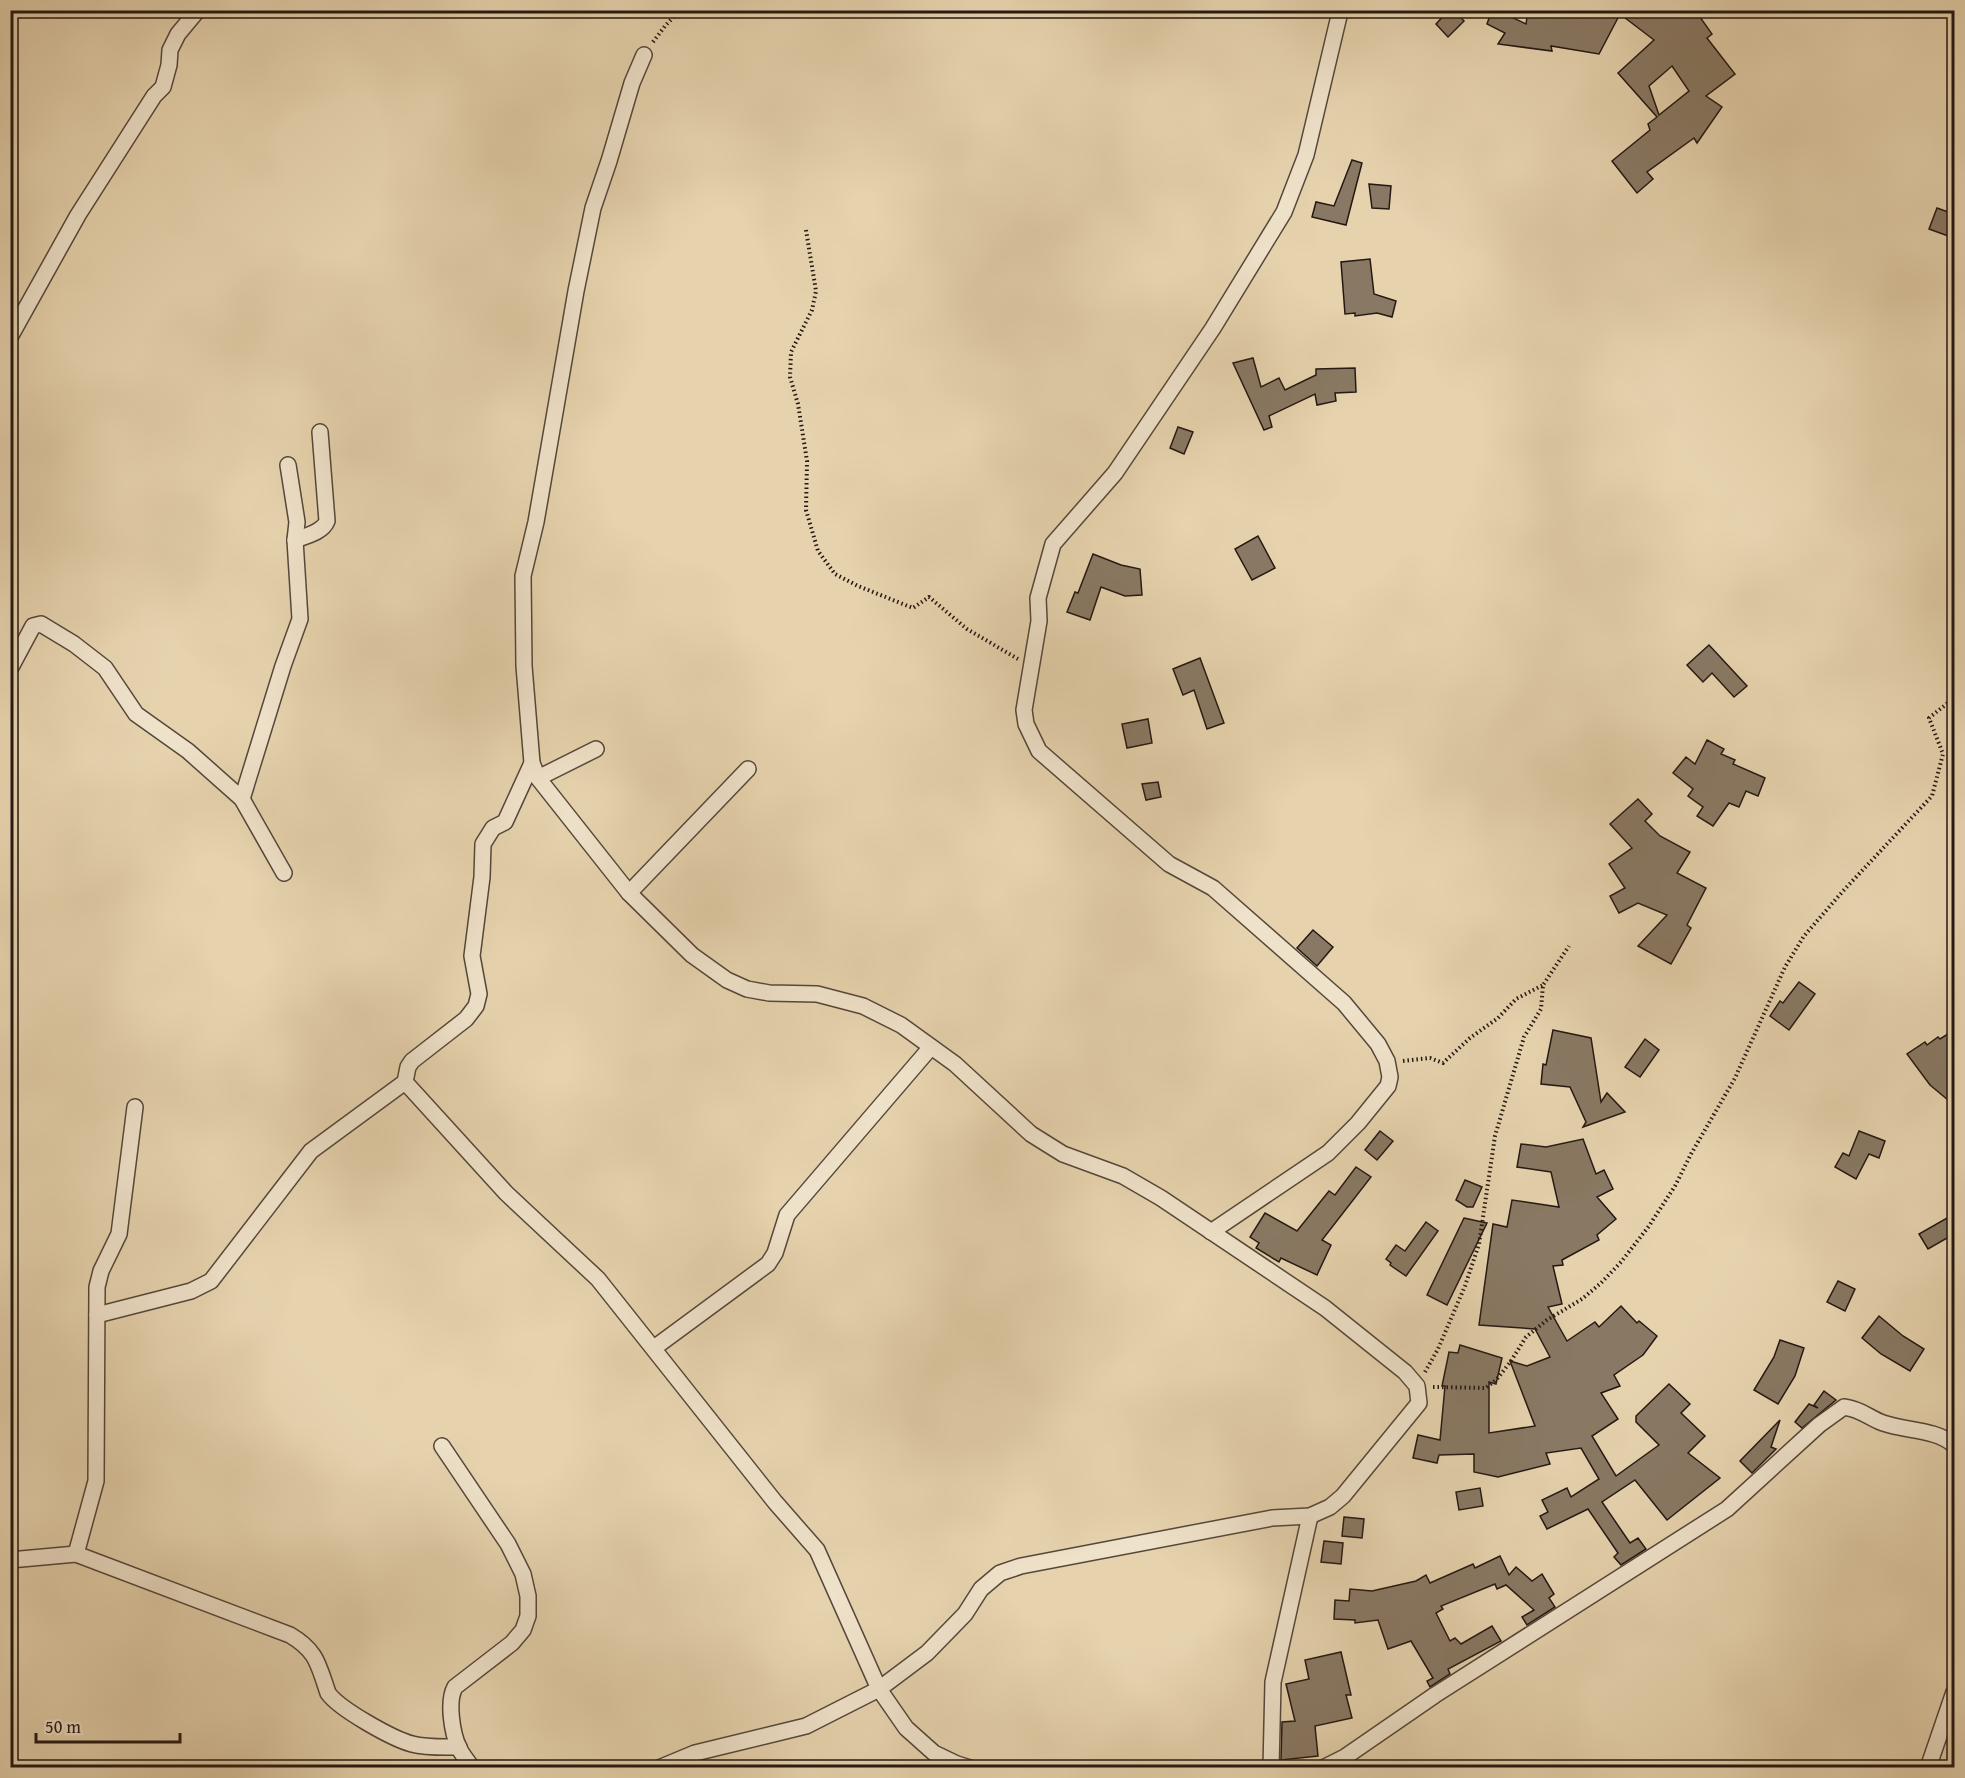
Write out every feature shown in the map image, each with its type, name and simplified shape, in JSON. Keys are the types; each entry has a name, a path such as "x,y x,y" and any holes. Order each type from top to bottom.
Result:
{"street":[{"path":"10,337 78,215 154,96 163,87 170,65 170,50 178,34 198,10"},
{"path":"1211,1232 1328,1153 1358,1123 1388,1086 1390,1077 1387,1061 1378,1044 1336,996 1213,888 1169,864 1039,751 1026,724 1024,710 1039,621 1038,598 1053,544 1115,473 1212,328 1284,212 1306,155 1342,10"},
{"path":"644,55 632,83 593,208 576,291 536,522 523,576 524,666 532,763 538,778 629,893 692,955 727,980 747,989 769,993 817,994 863,1006 901,1025 955,1064 1031,1134 1064,1154 1123,1176 1161,1198 1324,1308 1405,1372 1417,1386 1419,1402 1342,1496 1330,1507 1310,1515 1272,1518 1164,1538 1021,1566 1000,1573 981,1589 965,1614 927,1653 879,1689 807,1726 695,1753 659,1767"},
{"path":"295,540 320,530 325,526 327,520 320,432"},
{"path":"242,799 300,619 295,540 297,522 288,465"},
{"path":"10,669 33,626 41,624 52,629 105,668 136,714 188,751 242,799 284,873"},
{"path":"538,778 596,749"},
{"path":"97,1315 191,1292 211,1281 310,1151 405,1082 408,1067 412,1061 466,1019 476,1006 478,994 472,956 482,877 483,844 493,828 505,822 532,763"},
{"path":"629,893 748,769"},
{"path":"654,1348 768,1264 776,1253 787,1215 931,1047"},
{"path":"405,1082 506,1193 598,1279 775,1502 817,1550 879,1689 906,1728 934,1752 957,1764 970,1767"},
{"path":"76,1554 96,1481 97,1287 101,1271 119,1234 135,1107"},
{"path":"1323,1767 1345,1757 1435,1695 1727,1509 1819,1425 1844,1407 1863,1411 1882,1422 1940,1435 1954,1445"},
{"path":"442,1446 508,1544 523,1574 528,1596 528,1616 523,1630 512,1643 455,1687 452,1693 452,1718 459,1747 472,1767"},
{"path":"1271,1767 1273,1682 1310,1515"},
{"path":"10,1560 76,1554 290,1635 313,1653 328,1693 349,1713 409,1743 430,1748 459,1747"},
{"path":"1928,1767 1954,1692"}],"path":[{"path":"644,55 680,10"},
{"path":"806,230 816,291 812,310 790,352 790,377 798,404 807,461 806,510 818,550 835,574 858,586 913,608 929,597 967,629 1031,668"},
{"path":"1543,985 1541,1009 1524,1037 1495,1136 1479,1244 1465,1287 1438,1349 1417,1386 1486,1388 1497,1379 1526,1338 1547,1320 1582,1299 1621,1262 1649,1226 1675,1186 1735,1078 1785,967 1804,936 1932,796 1943,754 1929,718 1954,698"},
{"path":"1387,1061 1430,1058 1443,1063 1470,1038 1498,1018 1516,999 1543,985 1569,946"}],"building":[{"path":"1449,10 1454,10 1464,21 1448,37 1436,24"},
{"path":"1492,10 1497,10 1526,24 1528,10 1620,14 1599,54 1551,46 1552,51 1498,44 1505,33 1487,24"},
{"path":"1624,10 1695,10 1712,34 1707,38 1735,74 1706,96 1722,107 1697,143 1694,138 1647,172 1653,179 1637,193 1612,161 1650,130 1648,124 1657,117 1618,73 1654,40 1620,14 1630,15","holes":["1672,66 1689,91 1659,115 1649,86"]},
{"path":"1352,160 1362,163 1346,225 1312,217 1316,202 1334,206"},
{"path":"1369,184 1391,186 1389,209 1372,208"},
{"path":"1937,208 1954,214 1951,237 1929,229"},
{"path":"1370,259 1374,294 1396,301 1392,317 1377,313 1355,316 1355,313 1345,314 1341,262"},
{"path":"1253,358 1261,387 1279,378 1285,390 1316,375 1316,369 1355,368 1356,392 1335,393 1336,401 1317,405 1315,394 1269,416 1272,427 1264,430 1233,363"},
{"path":"1178,427 1193,432 1184,454 1170,448"},
{"path":"1258,536 1275,568 1252,580 1235,549"},
{"path":"1093,554 1121,565 1140,569 1142,595 1125,596 1101,587 1090,620 1067,612 1075,592 1078,593"},
{"path":"1709,645 1747,686 1734,697 1712,673 1703,682 1687,665"},
{"path":"1200,658 1224,723 1207,729 1194,690 1183,695 1173,669"},
{"path":"1148,719 1152,743 1127,748 1122,724"},
{"path":"1707,740 1724,749 1721,754 1735,760 1733,764 1765,778 1758,796 1746,791 1739,807 1729,803 1713,826 1697,816 1703,807 1688,796 1693,789 1673,773 1686,757 1695,764"},
{"path":"1158,782 1161,797 1146,800 1142,784"},
{"path":"1638,799 1652,814 1645,821 1660,836 1690,852 1677,873 1706,888 1687,925 1691,928 1671,964 1638,946 1667,915 1638,903 1619,913 1610,896 1625,888 1609,864 1632,848 1610,824"},
{"path":"1313,930 1333,947 1317,966 1297,948"},
{"path":"1799,982 1815,994 1789,1030 1770,1016 1780,1001 1783,1003"},
{"path":"1553,1030 1591,1038 1601,1102 1607,1093 1625,1112 1583,1127 1586,1122 1570,1087 1541,1084 1543,1064 1546,1065"},
{"path":"1954,1030 1954,1105 1930,1085 1907,1054 1925,1042 1927,1045"},
{"path":"1645,1039 1659,1050 1640,1077 1625,1067"},
{"path":"1380,1131 1393,1141 1377,1160 1365,1150"},
{"path":"1859,1131 1885,1141 1879,1158 1869,1154 1856,1179 1835,1167 1843,1153 1849,1156"},
{"path":"1583,1139 1596,1174 1604,1170 1613,1189 1597,1197 1616,1219 1597,1235 1599,1240 1562,1260 1563,1265 1553,1266 1562,1304 1548,1307 1567,1341 1595,1322 1599,1327 1621,1306 1637,1323 1639,1321 1657,1336 1643,1355 1614,1375 1620,1386 1601,1393 1618,1419 1592,1436 1616,1476 1659,1445 1636,1422 1636,1416 1669,1384 1690,1404 1681,1413 1705,1436 1688,1453 1720,1478 1667,1520 1635,1480 1602,1502 1630,1543 1638,1538 1646,1549 1621,1565 1614,1557 1618,1553 1588,1509 1547,1529 1540,1516 1548,1512 1542,1500 1567,1488 1571,1497 1599,1479 1581,1448 1546,1453 1550,1464 1498,1477 1474,1472 1474,1454 1439,1455 1437,1463 1413,1458 1418,1435 1440,1440 1445,1386 1442,1386 1449,1352 1458,1353 1460,1345 1502,1358 1496,1384 1489,1382 1489,1433 1535,1426 1510,1361 1527,1366 1550,1357 1535,1329 1479,1325 1493,1224 1507,1227 1512,1200 1559,1207 1551,1172 1517,1167 1521,1144 1546,1147"},
{"path":"1356,1167 1371,1177 1322,1240 1331,1245 1317,1275 1281,1258 1279,1262 1256,1248 1259,1243 1250,1237 1265,1213 1297,1231 1329,1191 1335,1195"},
{"path":"1465,1180 1482,1187 1473,1207 1467,1207 1456,1200"},
{"path":"1954,1214 1954,1234 1928,1249 1919,1234"},
{"path":"1464,1218 1487,1223 1447,1305 1427,1295"},
{"path":"1426,1222 1438,1231 1406,1276 1390,1265 1391,1263 1386,1259 1396,1245 1405,1251"},
{"path":"1838,1281 1855,1289 1845,1311 1827,1302"},
{"path":"1879,1316 1903,1336 1924,1349 1910,1371 1881,1354 1862,1338"},
{"path":"1780,1340 1804,1348 1795,1376 1778,1404 1754,1390 1774,1357"},
{"path":"1824,1391 1836,1400 1802,1428 1795,1422 1809,1404 1818,1408 1814,1405"},
{"path":"1780,1420 1771,1447 1776,1449 1752,1473 1740,1461"},
{"path":"1480,1488 1483,1506 1459,1510 1456,1492"},
{"path":"1344,1517 1364,1519 1362,1538 1342,1536"},
{"path":"1324,1541 1343,1543 1341,1564 1321,1562"},
{"path":"1500,1556 1509,1575 1516,1567 1532,1581 1542,1574 1554,1594 1549,1598 1555,1607 1527,1625 1522,1617 1534,1610 1506,1585 1497,1589 1495,1584 1441,1606 1443,1609 1436,1613 1450,1641 1455,1638 1461,1644 1492,1626 1501,1641 1448,1669 1450,1674 1430,1687 1427,1681 1433,1678 1411,1641 1388,1649 1378,1620 1355,1623 1355,1620 1334,1619 1335,1600 1349,1601 1350,1589 1372,1591 1416,1581 1426,1575 1430,1583 1473,1564 1475,1568"},
{"path":"1341,1652 1351,1695 1346,1695 1352,1718 1315,1726 1318,1756 1281,1760 1282,1722 1295,1721 1286,1684 1309,1679 1305,1660"}]}
